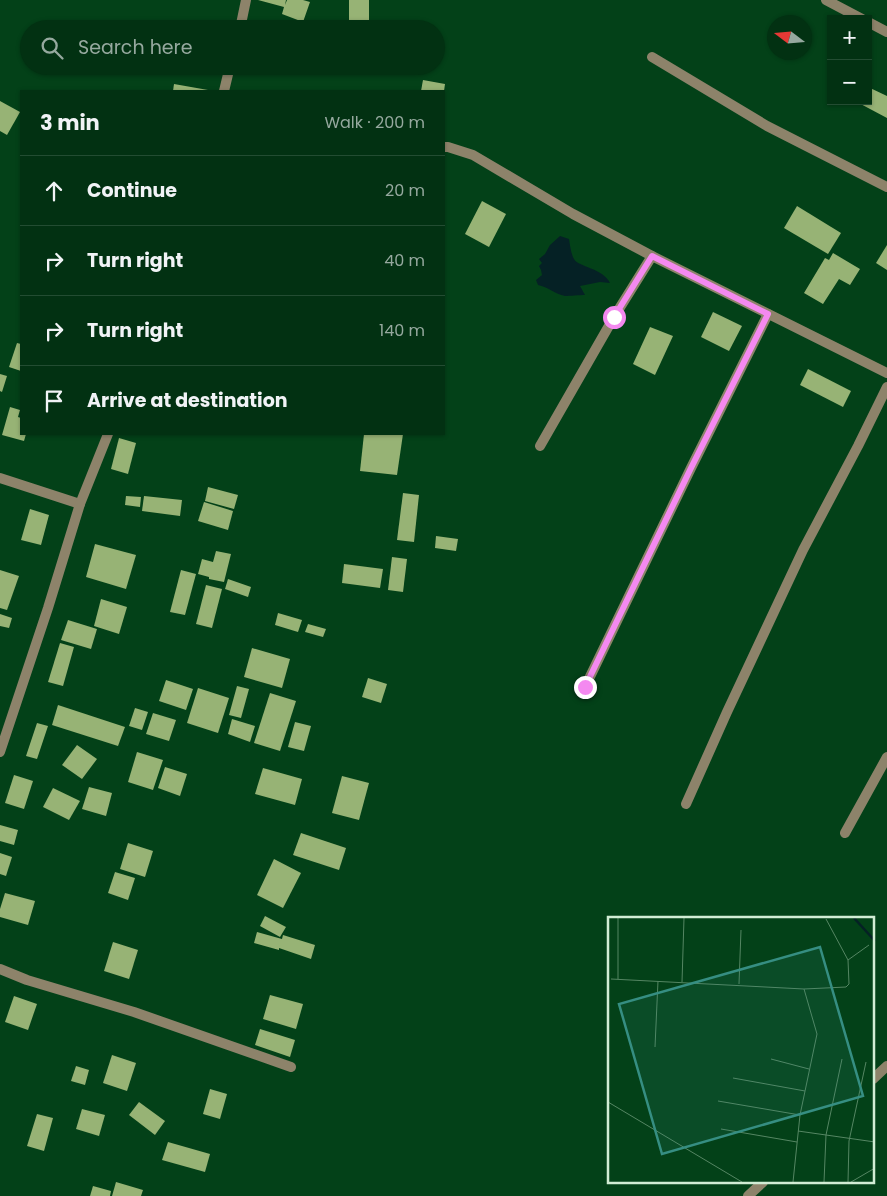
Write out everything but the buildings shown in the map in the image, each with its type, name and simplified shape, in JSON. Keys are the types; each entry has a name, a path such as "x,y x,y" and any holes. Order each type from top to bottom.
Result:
{"street":[{"path":"242,20 246,0"},
{"path":"826,0 854,15"},
{"path":"872,24 887,32"},
{"path":"652,57 767,126 887,187"},
{"path":"224,90 228,75"},
{"path":"445,147 472,155 573,214 652,256 887,373"},
{"path":"540,446 614,317 652,256"},
{"path":"585,687 768,314"},
{"path":"686,804 726,712 803,550 887,387"},
{"path":"0,752 80,504 108,435"},
{"path":"0,478 80,504"},
{"path":"845,833 887,757"},
{"path":"0,969 27,980 134,1012 291,1067"},
{"path":"874,1078 887,1066"},
{"path":"748,1196 761,1184"}],"water":[{"path":"560,236 569,239 572,255 576,262 602,274 610,283 600,282 580,286 585,295 567,296 538,285 536,280 542,275 539,266 542,263 539,259"}],"route":[{"path":"585,687 768,314 652,256 614,317"}]}
